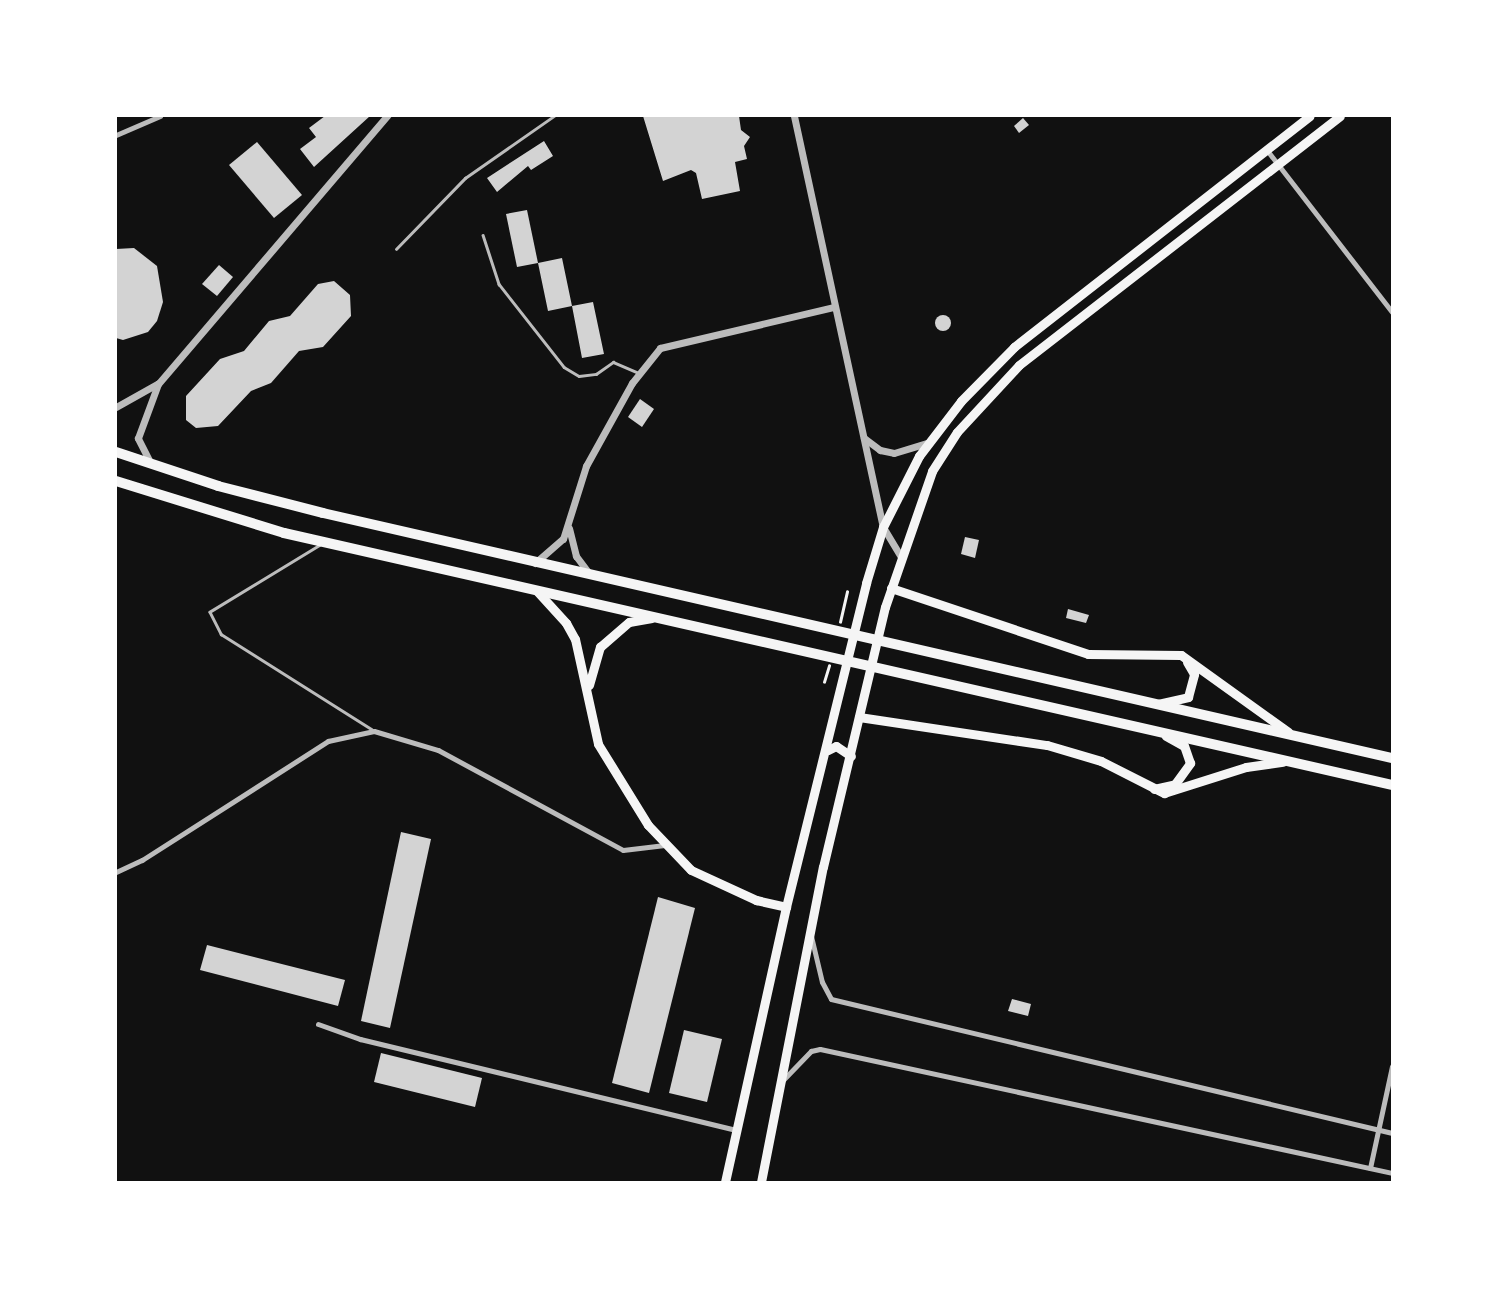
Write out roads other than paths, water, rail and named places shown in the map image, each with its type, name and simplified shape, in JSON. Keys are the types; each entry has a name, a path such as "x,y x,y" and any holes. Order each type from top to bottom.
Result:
{"highway":[{"path":"116,452 152,466 283,503 534,564 1392,758"},
{"path":"116,481 210,512 326,542 1392,785"}],"main road":[{"path":"725,1182 786,907 828,750 861,605 883,527 926,443 1014,347 1310,116"},
{"path":"761,1182 810,929 885,607 901,557 942,454 997,386 1340,116"},
{"path":"891,588 1088,654 1181,655 1246,706 1295,736"},
{"path":"536,590 566,623 588,690 591,719 609,767 665,845 691,870 717,884 786,907"},
{"path":"588,690 600,647 629,622 654,617"},
{"path":"1150,705 1188,697 1194,674 1181,655"},
{"path":"859,717 1047,745 1101,761 1153,789 1172,793 1246,767 1285,761"},
{"path":"1153,789 1175,784 1190,763 1184,746 1155,732"},
{"path":"828,750 836,746 851,756"}],"street":[{"path":"116,135 160,116"},
{"path":"152,466 138,438 158,384 387,116"},
{"path":"794,116 859,428 883,527 901,557"},
{"path":"1266,149 1392,312"},
{"path":"534,564 555,549 569,527 586,466 652,354 667,345 834,307"},
{"path":"116,407 158,384"},
{"path":"859,428 866,442 887,452 926,443"},
{"path":"569,527 576,556 593,577"},
{"path":"116,872 142,860 328,741 374,731 438,750 623,850 665,845"},
{"path":"810,929 822,982 831,999 1392,1133"},
{"path":"318,1024 360,1040 737,1130"},
{"path":"780,1084 811,1051 820,1049 1392,1173"},
{"path":"1370,1168 1392,1066"}],"lane":[{"path":"396,248 465,178 554,116"},
{"path":"483,235 499,284 564,367 579,376 588,375 613,362 639,373"},
{"path":"326,542 210,612 221,634 374,731"}]}
